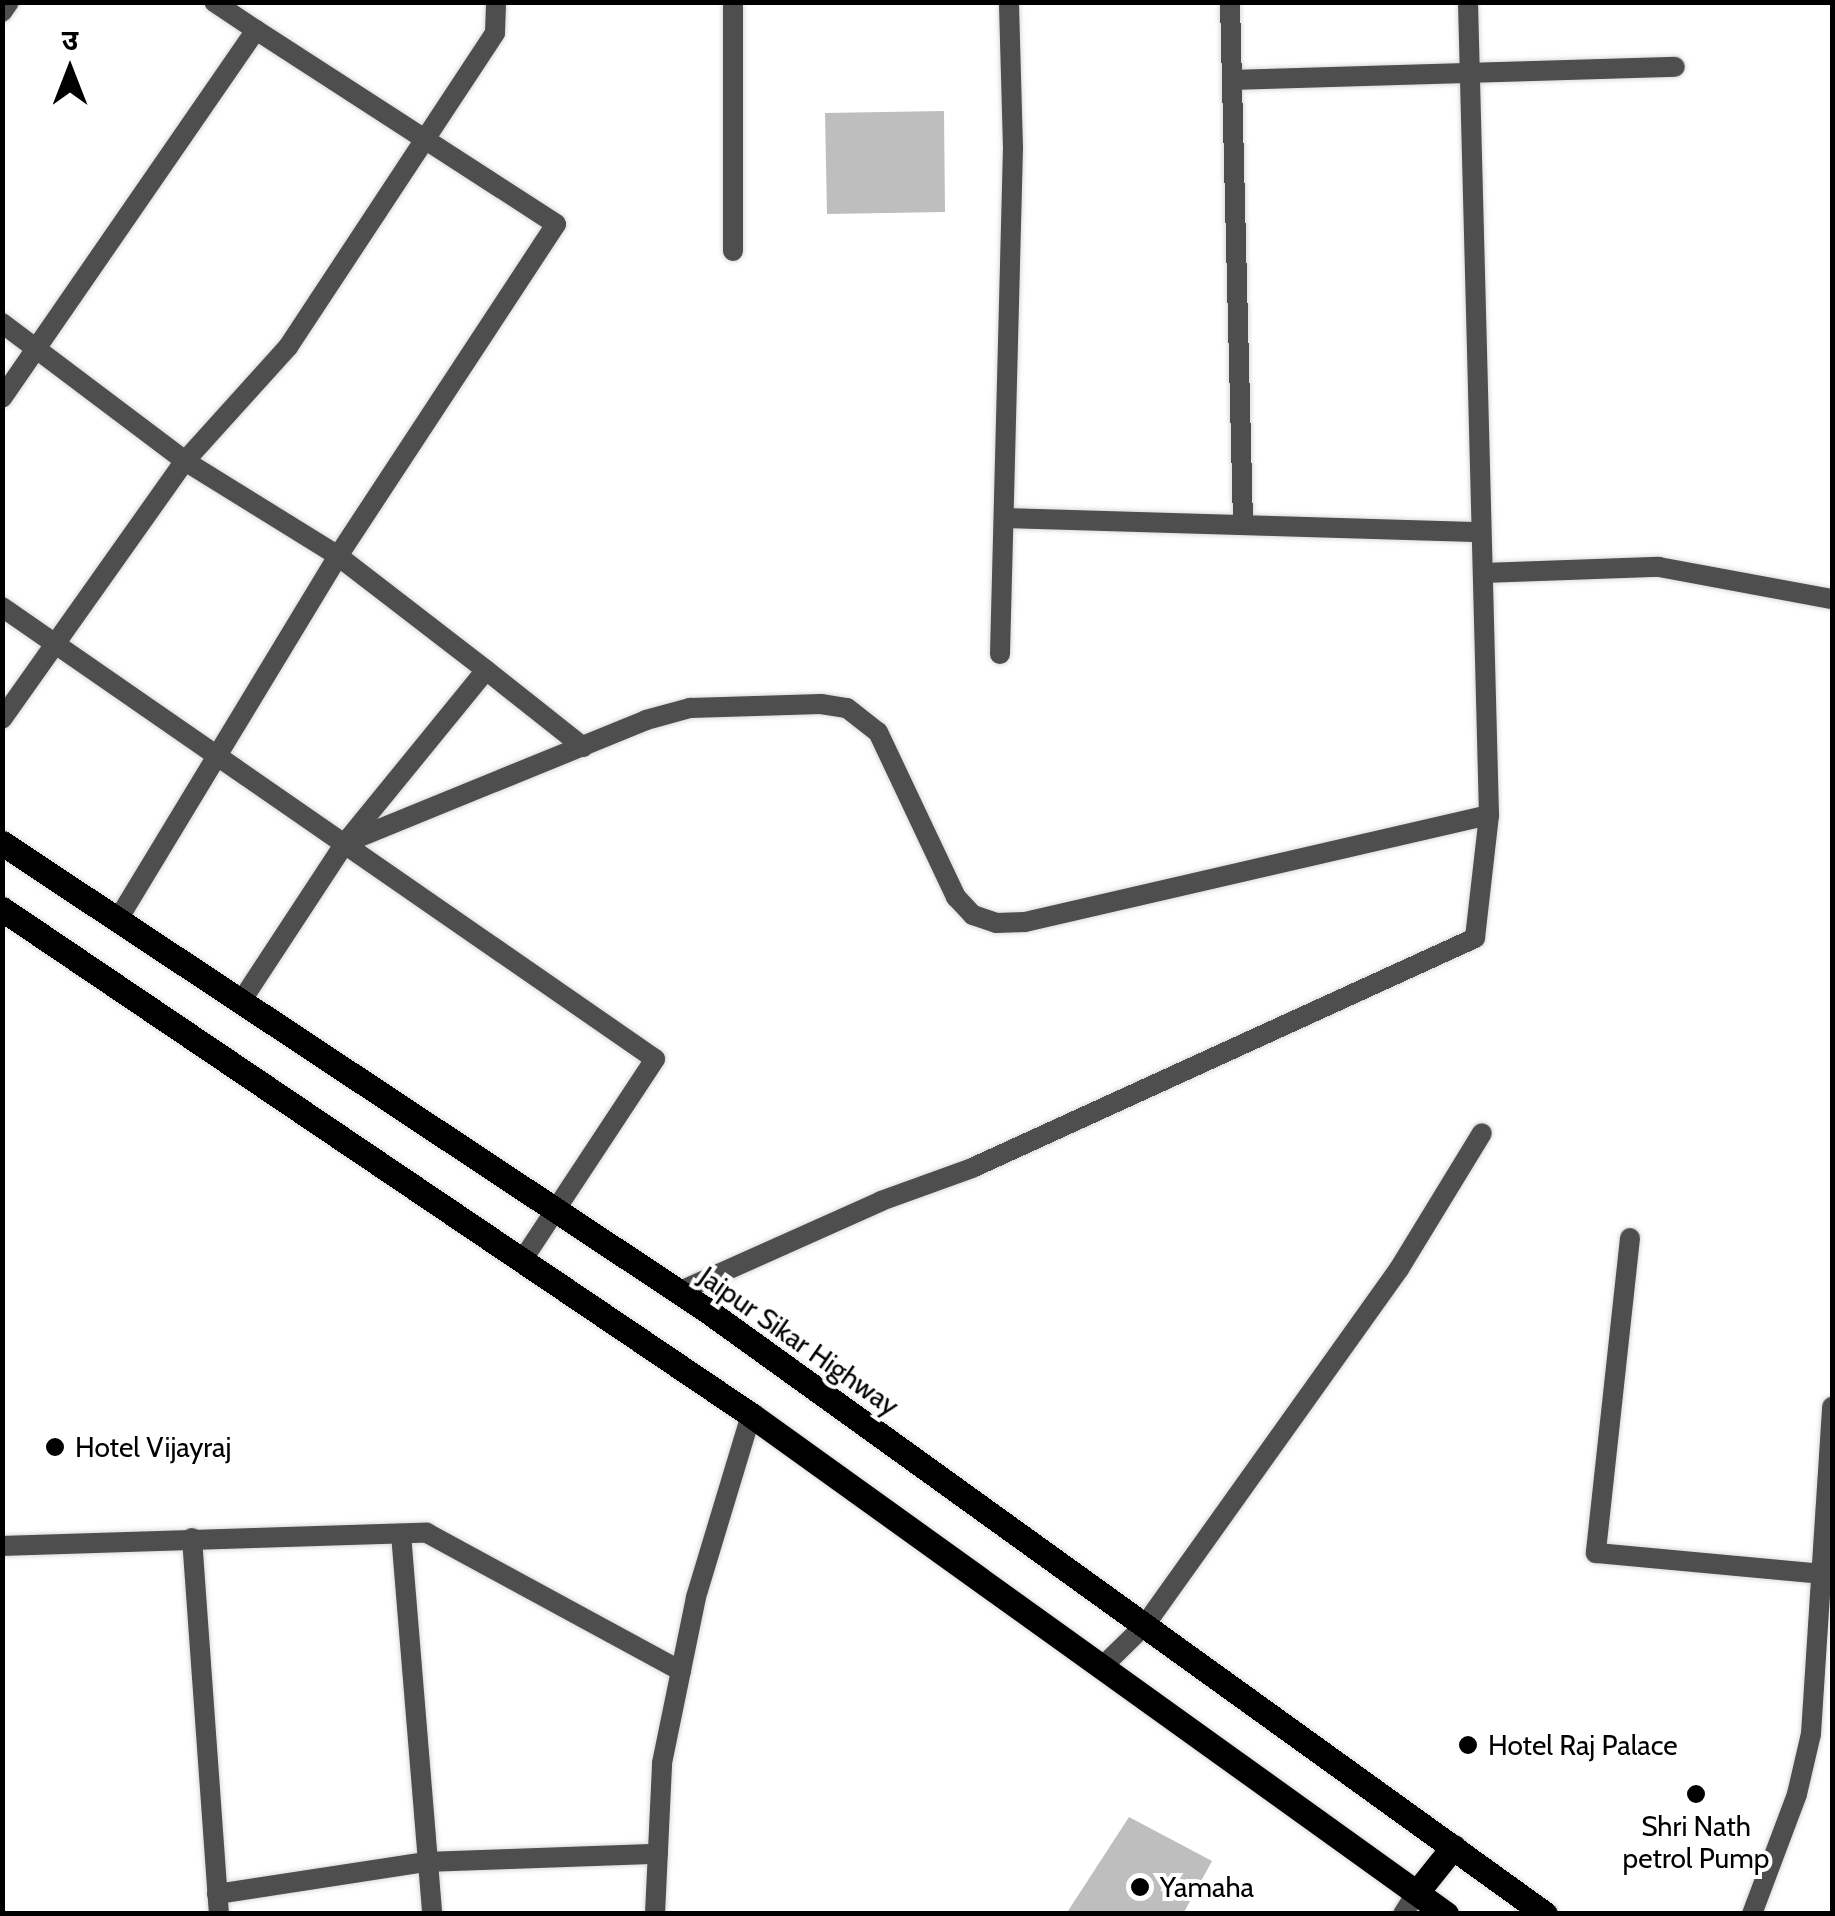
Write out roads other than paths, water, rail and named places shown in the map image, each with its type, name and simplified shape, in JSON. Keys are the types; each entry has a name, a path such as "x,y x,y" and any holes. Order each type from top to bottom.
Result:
{"main road":[{"name":"Jaipur Sikar Highway","path":"2,842 678,1292 1545,1914"},
{"path":"2,909 751,1415 1106,1664 1410,1902 1446,1914"},
{"path":"1410,1902 1453,1847"}],"street":[{"path":"2,12 9,2"},
{"path":"2,719 53,642 185,462 288,347 494,33 496,2"},
{"path":"732,251 733,2"},
{"path":"1000,654 1013,148 1008,2"},
{"path":"1230,2 1244,524"},
{"path":"678,1292 881,1200 972,1168 1475,938 1488,815 1468,2"},
{"path":"118,922 338,556 556,224 220,4"},
{"path":"2,398 256,30"},
{"path":"1232,80 1675,68"},
{"path":"2,323 39,345 185,462 338,556 583,746"},
{"path":"1006,518 1482,532"},
{"path":"1482,573 1659,567 1832,599"},
{"path":"2,606 655,1059 523,1259"},
{"path":"240,1003 345,843 486,670"},
{"path":"345,843 583,746 690,708 847,708 878,732 956,897 973,916 996,923 1044,918 1488,815"},
{"path":"1106,1664 1145,1625 1399,1269 1482,1133"},
{"path":"1630,1238 1596,1553 1825,1575"},
{"path":"1752,1914 1797,1794 1811,1734 1825,1575 1832,1406"},
{"path":"655,1914 662,1763 696,1597 751,1415"},
{"path":"2,1546 427,1533 681,1671"},
{"path":"400,1534 432,1914"},
{"path":"192,1538 218,1904 425,1862 658,1854"}],"place":[{"name":"Hotel Vijayraj","path":"55,1447"},
{"name":"Hotel Raj Palace","path":"1468,1745"},
{"name":"Shri Nath petrol Pump","path":"1696,1794"},
{"name":"Yamaha","path":"1140,1887"}]}
